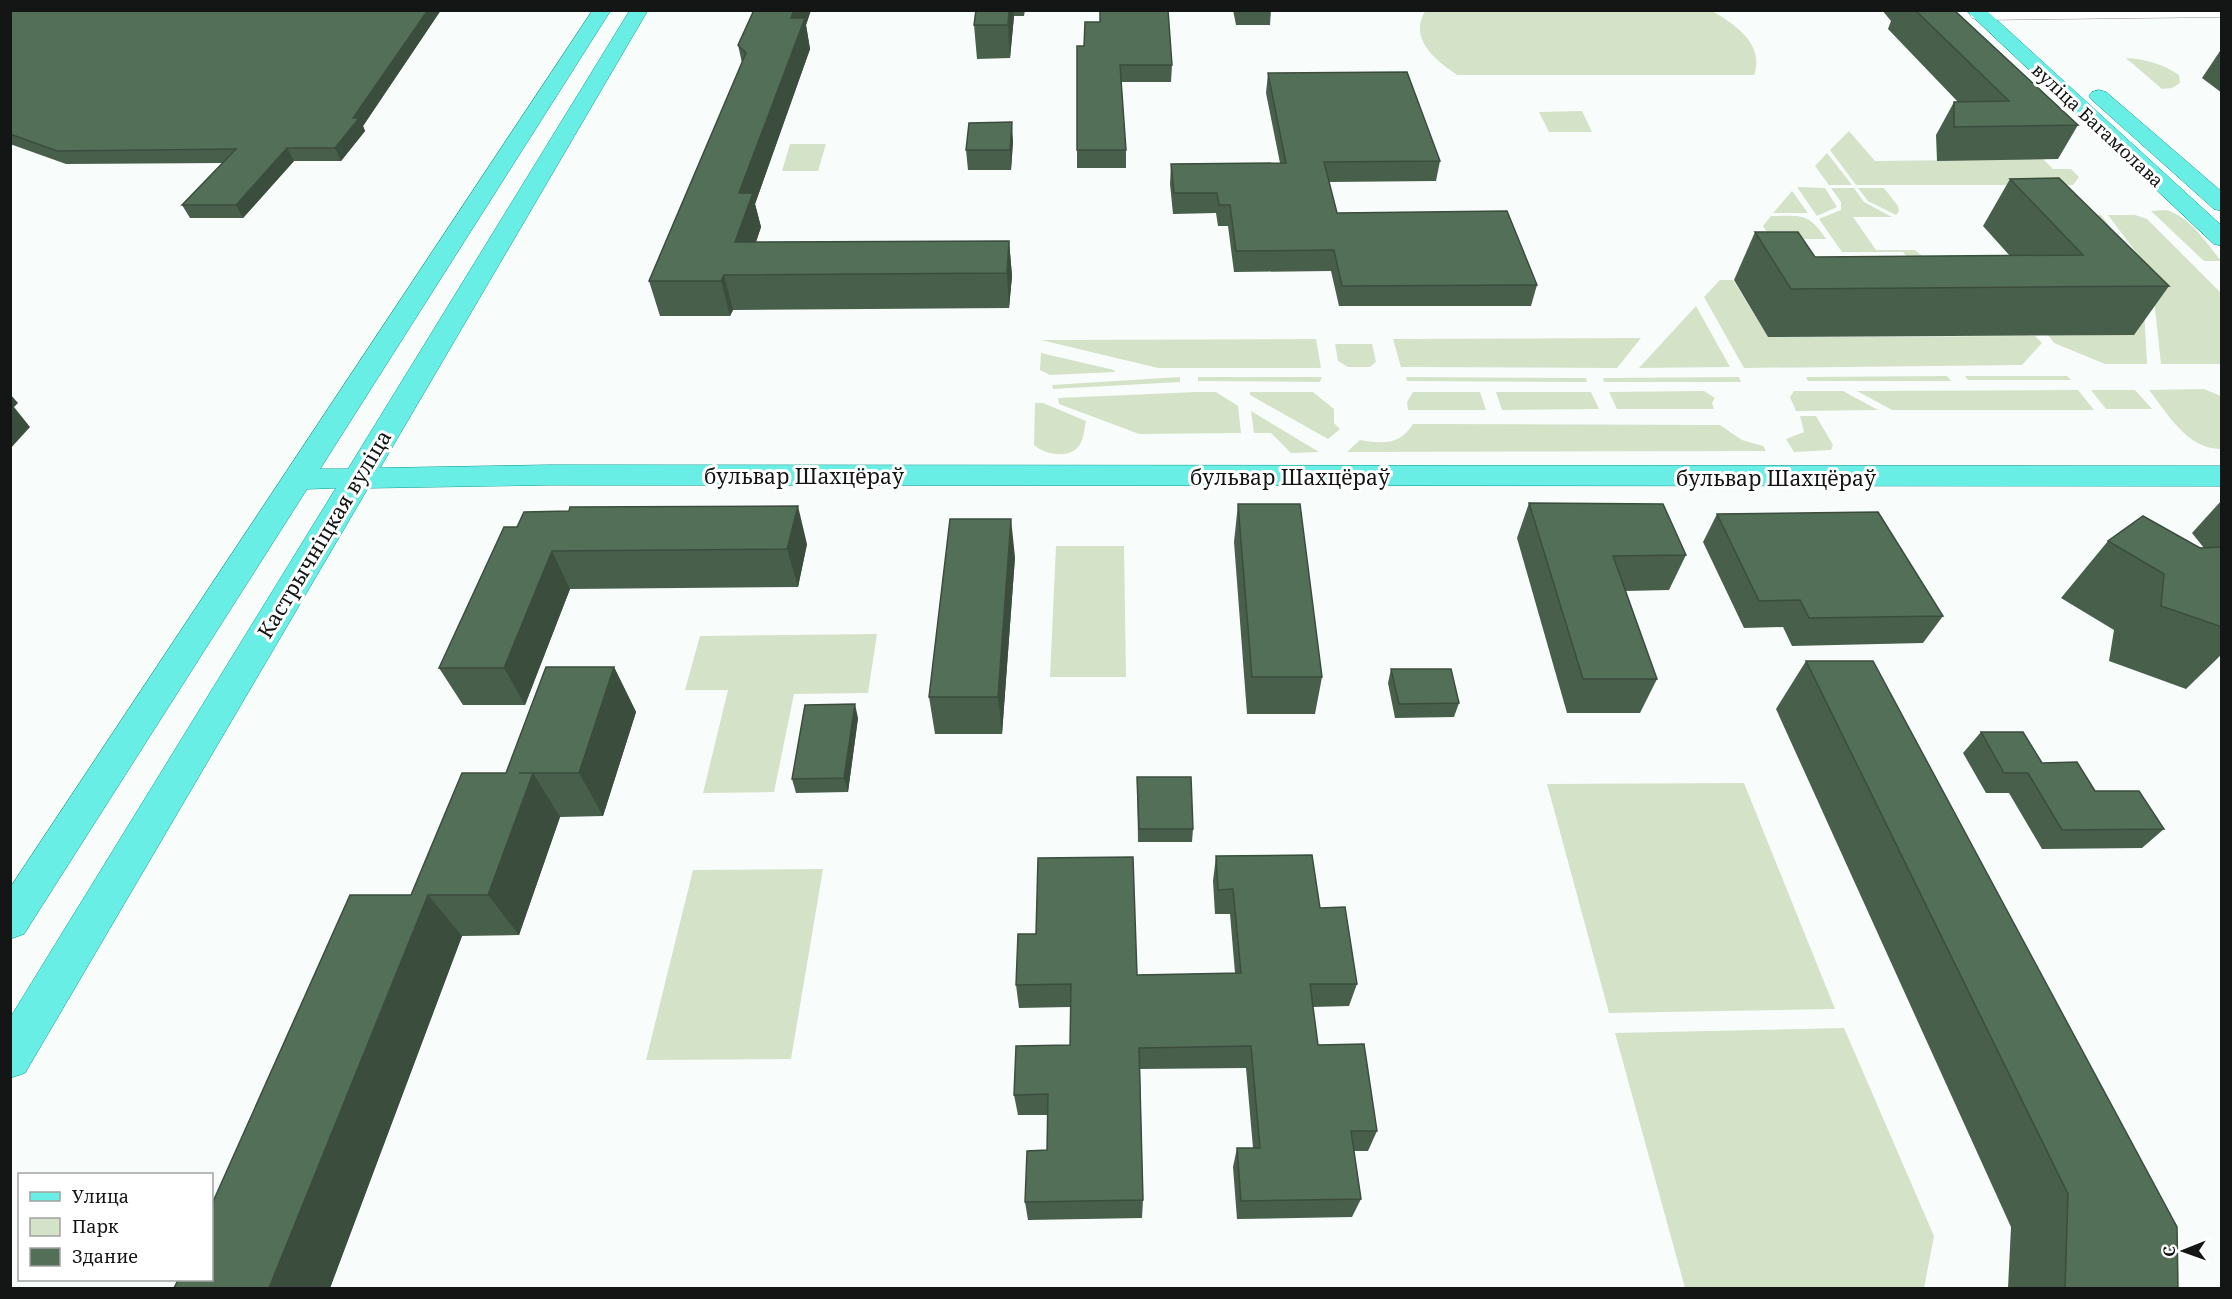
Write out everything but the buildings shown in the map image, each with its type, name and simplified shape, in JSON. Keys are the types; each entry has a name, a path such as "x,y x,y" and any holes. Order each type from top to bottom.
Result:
{"main road":[{"path":"10,922 602,10"},
{"name":"Кастрычніцкая вуліца","path":"10,1058 639,10"},
{"name":"вуліца Багамолава","path":"2004,11 2067,68"},
{"name":"вуліца Багамолава","path":"1977,12 2222,238"},
{"name":"вуліца Багамолава","path":"2084,83 2222,204"},
{"name":"бульвар Шахцёраў","path":"298,479 358,477 2222,476"}],"street":[{"path":"1977,12 2222,11"}],"green space":[{"path":"1426,10 1712,11 1730,22 1746,37 1752,45 1756,64 1754,75 1457,75 1433,56 1422,39 1421,20"},
{"path":"2126,58 2147,61 2167,68 2179,75 2180,83 2172,88 2162,89"},
{"path":"1582,111 1592,132 1549,132 1539,112"},
{"path":"1849,131 1875,161 2043,159 2053,169 2071,169 2079,177 2073,185 1856,185 1830,150"},
{"path":"790,144 826,144 818,171 782,171"},
{"path":"1827,153 1852,185 1829,185 1815,166"},
{"path":"1797,187 1825,188 1837,207 1817,216"},
{"path":"1831,188 1854,188 1864,202 1892,217 1853,217 1876,250 1915,250 1926,259 1912,263 1903,252 1842,252 1819,219 1841,210 1841,202"},
{"path":"1858,188 1884,188 1898,206 1899,211 1896,215 1868,201"},
{"path":"1792,191 1808,213 1773,213"},
{"path":"2166,210 2175,213 2190,224 2221,261 2204,261 2151,211"},
{"path":"2101,215 2130,253 2144,307 2147,364 2105,364 2054,343 2048,335 2132,334 2023,216"},
{"path":"2108,215 2135,215 2147,219 2221,293 2221,364 2161,364 2151,272"},
{"path":"1771,216 1803,217 1814,224 1826,239 1771,239 1763,226"},
{"path":"1720,280 1733,280 1768,337 2035,336 2042,343 2022,365 1744,368 1704,297"},
{"path":"1696,306 1730,367 1639,368"},
{"path":"1641,338 1617,368 1401,367 1393,339"},
{"path":"1316,339 1321,368 1158,368 1041,340"},
{"path":"1335,344 1372,344 1376,362 1370,367 1348,367 1338,361"},
{"path":"1041,353 1115,372 1050,375 1040,370"},
{"path":"1947,376 1951,381 1808,381 1806,377"},
{"path":"1965,376 2067,376 2071,380 1968,380"},
{"path":"1180,377 1180,382 1053,389 1052,385"},
{"path":"1198,377 1322,377 1320,382 1198,381"},
{"path":"1406,377 1586,378 1587,382 1407,381"},
{"path":"1739,377 1741,382 1604,382 1603,378"},
{"path":"2204,389 2221,396 2221,449 2198,443 2188,437 2149,390"},
{"path":"2078,390 2094,410 1892,410 1857,391"},
{"path":"2091,390 2135,390 2152,409 2106,409"},
{"path":"1704,391 1715,398 1712,403 1714,409 1617,409 1609,392"},
{"path":"1794,391 1843,391 1878,410 1796,411 1790,397"},
{"path":"1216,392 1238,406 1241,433 1139,434 1059,404 1058,398"},
{"path":"1250,392 1313,392 1334,409 1334,423 1340,429 1328,439 1250,395"},
{"path":"1413,392 1480,392 1486,410 1408,410 1407,402"},
{"path":"1496,392 1591,392 1599,409 1502,410"},
{"path":"1035,403 1043,403 1086,421 1082,439 1077,448 1067,453 1055,454 1043,451 1034,445"},
{"path":"1251,411 1319,452 1291,453 1271,433 1254,433"},
{"path":"1800,416 1816,416 1833,445 1831,450 1794,452 1786,439 1804,432"},
{"path":"1413,424 1720,425 1742,440 1763,446 1766,451 1347,452 1360,440 1383,442 1397,439"},
{"path":"1056,546 1124,546 1126,677 1050,677"},
{"path":"877,634 868,693 794,694 774,792 703,793 728,690 685,690 700,636"},
{"path":"1744,783 1835,1009 1609,1013 1547,784"},
{"path":"823,869 791,1059 646,1060 693,870"},
{"path":"1844,1028 1934,1236 1924,1288 1685,1288 1615,1033"}]}
